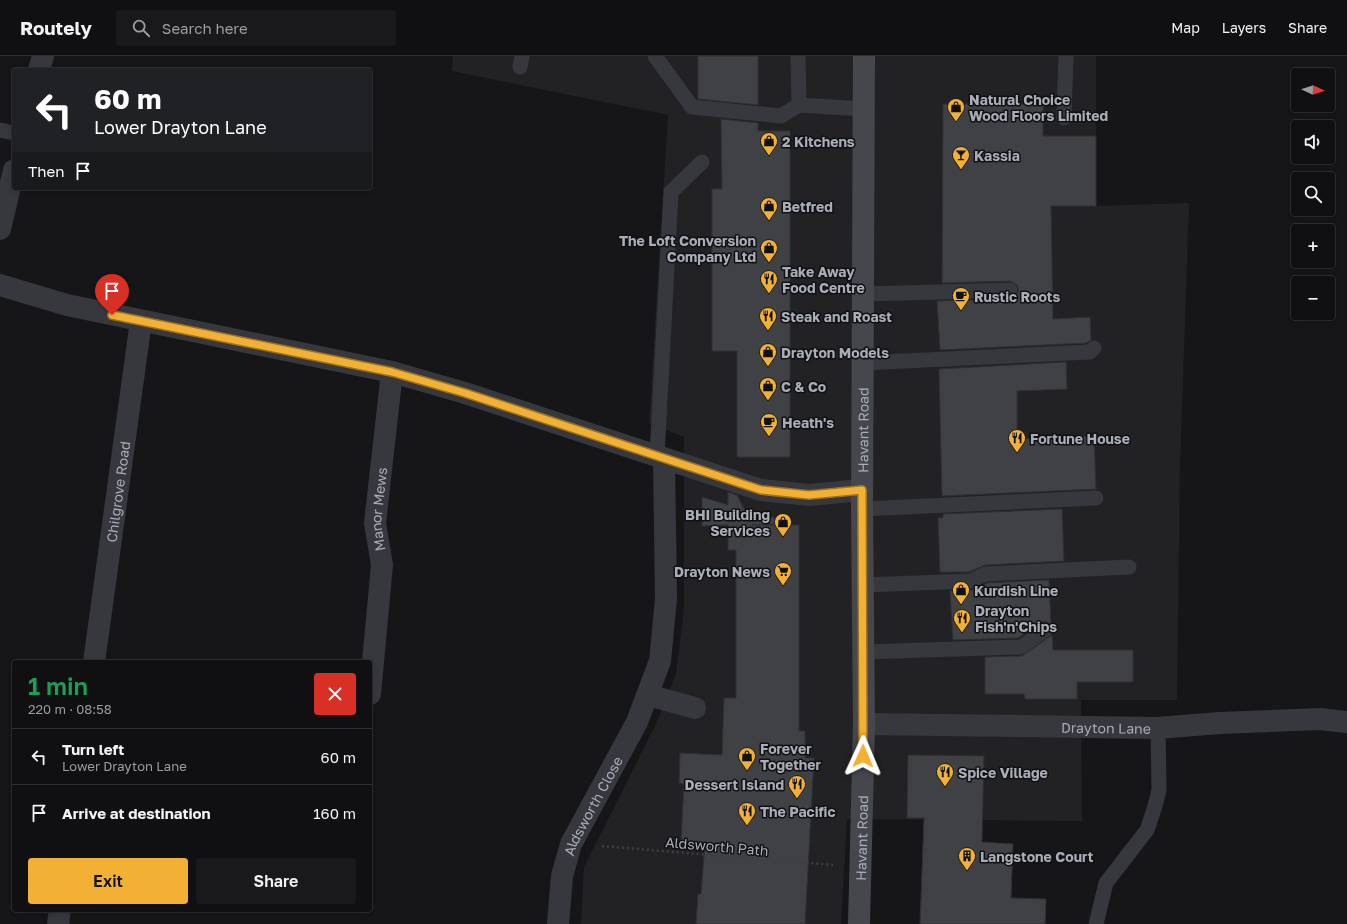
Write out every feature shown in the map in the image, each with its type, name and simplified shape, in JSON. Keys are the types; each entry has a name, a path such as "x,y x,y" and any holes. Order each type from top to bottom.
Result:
{"street":[{"path":"40,68 43,56"},
{"name":"Havant Road","path":"859,924 864,724 862,500 864,56"},
{"path":"0,229 12,178"},
{"path":"0,285 67,305 392,372 465,393 761,490 862,500"},
{"name":"Chilgrove Road","path":"94,660 141,321"},
{"name":"Manor Mews","path":"372,672 382,565 375,522 392,372"},
{"name":"Aldsworth Close","path":"558,924 562,876 571,844 636,722 648,695 660,661 666,599 660,457"},
{"path":"648,695 695,708"},
{"name":"Drayton Lane","path":"864,724 1158,728 1219,723 1320,720 1347,722"},
{"path":"58,924 60,912"}],"lane":[{"path":"655,56 692,107 781,116 799,105 864,109"},
{"path":"798,56 799,105"},
{"path":"1064,118 1066,56"},
{"path":"0,130 12,133"},
{"path":"660,457 671,192 702,162"},
{"path":"863,294 1010,290"},
{"path":"863,363 1090,352 1094,348"},
{"path":"862,500 1096,498"},
{"path":"862,585 971,581 986,574 1129,567"},
{"path":"864,652 1021,647 1044,630"},
{"path":"1096,924 1106,883 1147,830 1159,790 1158,728"}],"path":[{"name":"Aldsworth Path","path":"571,844 861,868"}],"shaded area":[{"path":"453,56 1096,56 1096,206 1189,203 1180,466 1177,700 1081,700 1082,821 847,819 841,924 581,924 584,867 657,722 676,674 684,610 684,437 649,423 668,115 452,71"}],"building":[{"path":"698,56 758,56 758,105 698,99"},
{"path":"943,104 1043,104 1043,136 1096,136 1096,206 1051,206 1053,319 1090,317 1091,340 1086,343 940,350 937,301 1010,299 1015,297 1019,290 1017,285 1010,281 942,283"},
{"path":"721,119 758,123 758,131 790,131 790,457 737,457 737,351 712,351 712,189 722,189"},
{"path":"1066,362 1067,389 1017,391 1017,439 1094,436 1096,489 942,496 939,369"},
{"path":"728,492 737,495 744,509 775,518 775,524 752,525 799,525 799,731 805,731 805,758 814,758 805,924 696,924 698,894 701,894 705,843 681,842 684,784 679,783 680,753 722,755 724,698 736,698 736,550 728,550 728,525 702,526 702,497 728,505"},
{"path":"1062,509 1064,561 985,565 969,572 940,572 938,518 943,518 943,514"},
{"path":"1049,580 1051,624 1045,621 1040,622 1018,638 953,640 950,591 972,590 987,583"},
{"path":"1052,635 1053,650 1133,650 1133,682 1077,682 1077,699 1025,699 1024,694 985,694 985,657 1022,656"},
{"path":"908,755 984,756 982,842 1013,844 1011,898 1046,899 1045,924 920,924 924,818 907,818"}],"place":[{"name":"Natural Choice Wood Floors Limited","path":"956,122"},
{"name":"2 Kitchens","path":"769,156"},
{"name":"Kassia","path":"961,170"},
{"name":"Betfred","path":"769,221"},
{"name":"The Loft Conversion Company Ltd","path":"769,263"},
{"name":"Take Away Food Centre","path":"769,294"},
{"name":"Rustic Roots","path":"961,311"},
{"name":"Steak and Roast","path":"768,331"},
{"name":"Drayton Models","path":"768,367"},
{"name":"C & Co","path":"768,401"},
{"name":"Heath's","path":"769,437"},
{"name":"Fortune House","path":"1017,453"},
{"name":"BHI Building Services","path":"783,537"},
{"name":"Drayton News","path":"783,586"},
{"name":"Kurdish Line","path":"961,605"},
{"name":"Drayton Fish'n'Chips","path":"962,633"},
{"name":"Forever Together","path":"747,771"},
{"name":"Spice Village","path":"945,787"},
{"name":"Dessert Island","path":"797,799"},
{"name":"The Pacific","path":"747,826"},
{"name":"Langstone Court","path":"967,871"}],"route":[{"path":"112,315 392,372 465,393 761,490 809,495 862,490 862,585 864,622 863,756"}]}
